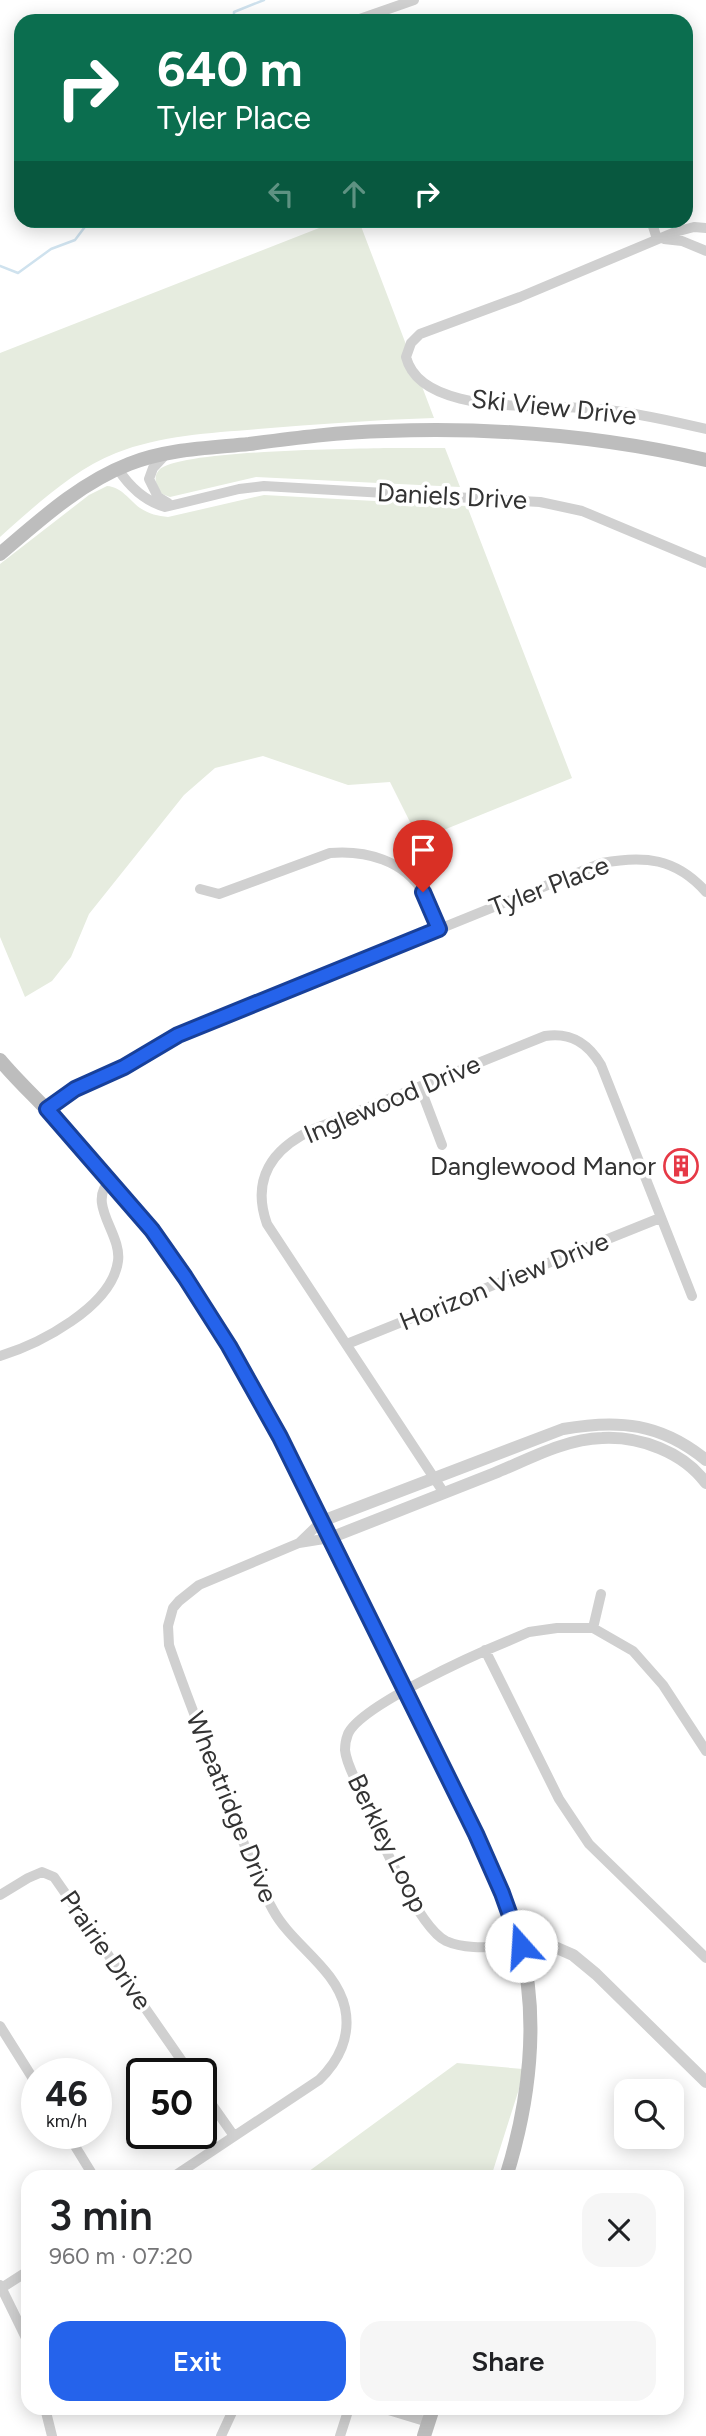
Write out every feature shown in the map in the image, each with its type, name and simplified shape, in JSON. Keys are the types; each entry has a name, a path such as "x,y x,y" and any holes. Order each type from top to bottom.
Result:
{"main road":[{"path":"0,554 98,478 145,458 166,454 334,433 429,430 482,431 580,439 706,460"},
{"path":"0,1060 47,1109 158,1239 229,1346 280,1437 476,1834 502,1893 521,1946 530,2023 528,2067 519,2127 508,2170"}],"street":[{"path":"374,14 414,0"},
{"path":"654,228 657,239"},
{"path":"657,239 690,228"},
{"path":"657,239 682,241 706,251"},
{"name":"Ski View Drive","path":"657,239 520,297 420,334 408,348 407,361 414,373 425,382 472,401 499,405 618,411 706,429"},
{"name":"Daniels Drive","path":"166,454 153,468 149,479 151,486 163,502 188,502"},
{"name":"Daniels Drive","path":"118,469 137,492 164,507 227,491 264,486 540,502 582,511 706,563"},
{"path":"200,889 219,894 330,852 356,852 387,861 413,879 423,892 439,929"},
{"name":"Tyler Place","path":"47,1109 75,1089 124,1067 178,1035 602,863 636,858 668,864 693,879 706,892"},
{"name":"Inglewood Drive","path":"444,1493 267,1224 261,1201 270,1164 280,1149 312,1130 545,1036 558,1034 581,1041 601,1065 692,1296"},
{"path":"419,1087 442,1145"},
{"path":"0,1356 26,1346 65,1324 98,1299 108,1286 118,1261 117,1244 102,1203 103,1188 110,1181"},
{"name":"Horizon View Drive","path":"347,1344 660,1218"},
{"path":"322,1521 563,1429 607,1423 649,1428 668,1436 706,1460"},
{"path":"330,1538 569,1444 601,1438 638,1441 655,1446 687,1464 706,1483"},
{"name":"Wheatridge Drive","path":"299,1543 322,1521"},
{"name":"Wheatridge Drive","path":"183,2170 319,2080 336,2060 346,2035 345,2008 335,1984 286,1930 262,1888 174,1661 167,1635 173,1608 199,1585 299,1543 330,1538"},
{"path":"593,1628 601,1594"},
{"path":"405,1692 485,1650 529,1633 557,1628 593,1628 633,1651 663,1685 706,1751"},
{"path":"485,1650 559,1799 589,1844 706,1958"},
{"name":"Berkley Loop","path":"405,1692 364,1716 349,1731 345,1743 346,1757 379,1837 405,1887 430,1928 438,1936 457,1944 521,1946"},
{"name":"Prairie Drive","path":"0,1895 42,1872 54,1877 180,2058"},
{"path":"521,1946 550,1945 573,1955 596,1974 706,2082"},
{"path":"0,2026 21,2059"},
{"path":"217,2112 234,2136"},
{"path":"77,2149 90,2170"},
{"path":"21,2275 1,2287 21,2328"},
{"path":"47,2415 52,2436"},
{"path":"221,2436 231,2415"},
{"path":"340,2436 347,2415"},
{"path":"406,2415 429,2422"}],"shaded area":[{"path":"319,228 362,228 434,418 204,434 151,442 116,453 85,469 41,501 0,537 0,353"},
{"path":"445,448 460,487 256,477 170,497 162,494 156,479 159,470 173,463 197,458 305,450"},
{"path":"107,486 121,491 147,512 168,517 264,495 467,506 572,778 419,840 390,782 348,785 263,756 215,768 184,795 89,914 71,957 52,981 25,997 0,937 0,564 89,495"},
{"path":"457,2063 523,2069 493,2170 311,2170"}],"waterway":[{"path":"234,14 264,0"},
{"path":"0,266 18,273 51,249 75,240 84,228"}],"place":[{"name":"Danglewood Manor","path":"681,1166"}],"route":[{"path":"423,892 439,929 178,1035 124,1067 75,1089 47,1109 152,1230 229,1346 280,1437 476,1834 502,1893 521,1946"}]}
